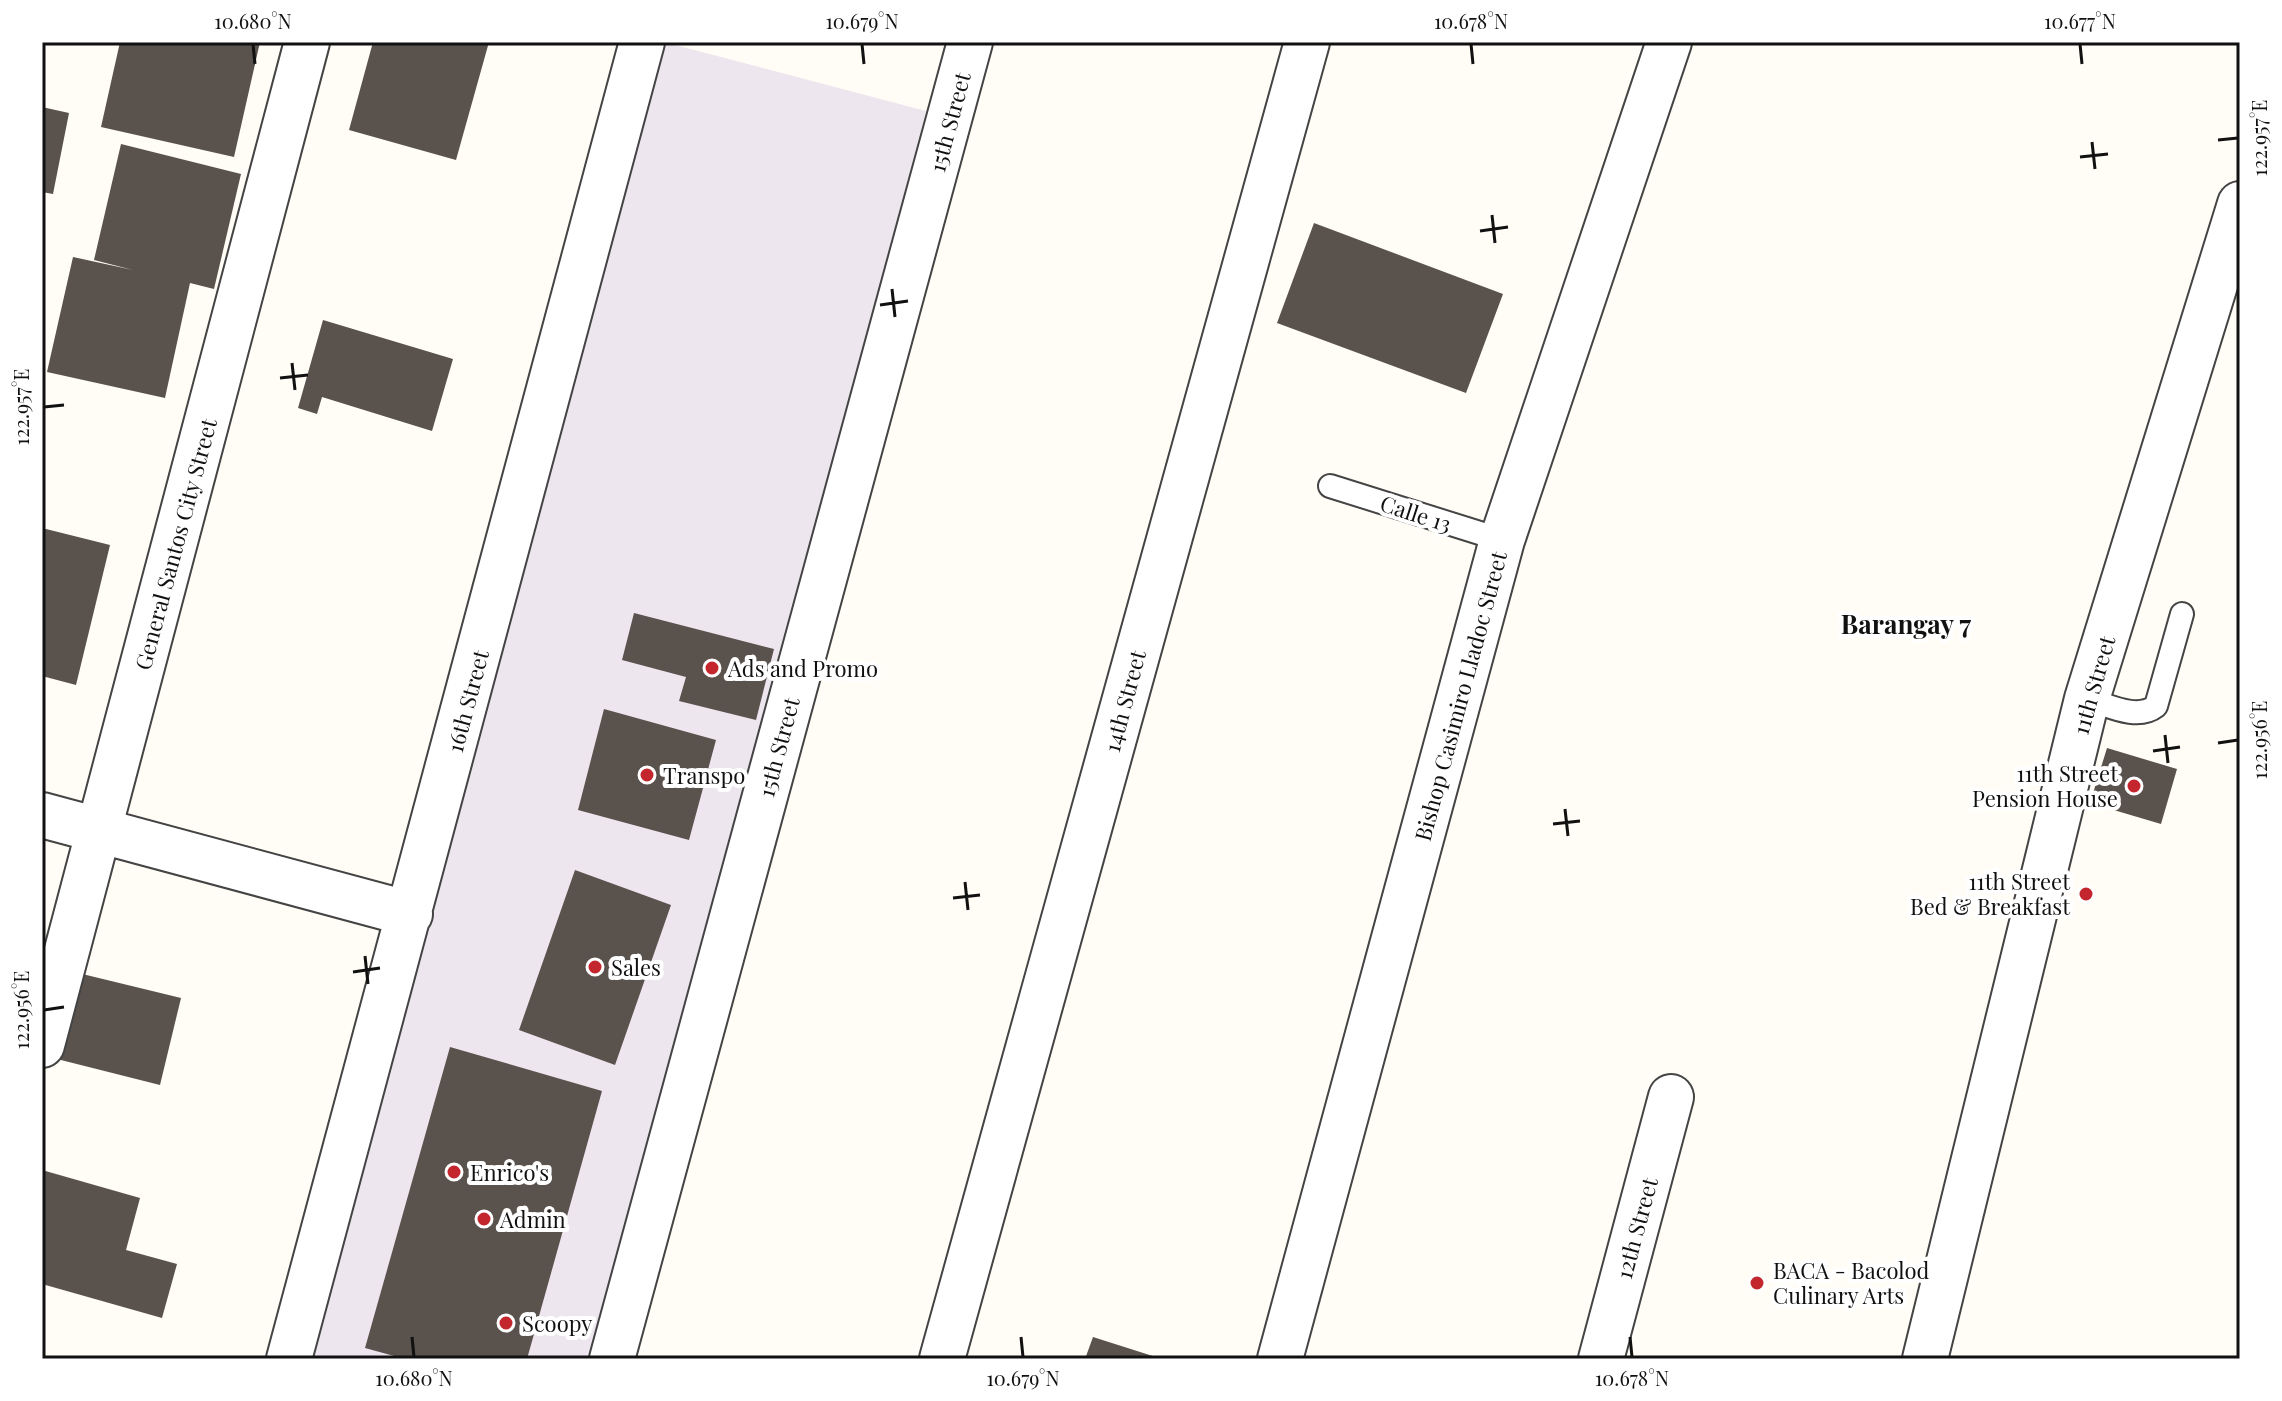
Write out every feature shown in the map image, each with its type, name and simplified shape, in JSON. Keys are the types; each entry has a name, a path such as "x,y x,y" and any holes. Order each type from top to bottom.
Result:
{"street":[{"name":"General Santos City Street","path":"42,1045 307,42"},
{"name":"16th Street","path":"289,1359 642,42"},
{"name":"15th Street","path":"612,1359 970,42"},
{"name":"14th Street","path":"942,1359 1307,42"},
{"name":"Bishop Casimiro Lladoc Street","path":"1280,1359 1502,540 1669,42"},
{"name":"11th Street","path":"1925,1359 2087,699 2240,204"},
{"path":"42,815 410,914"},
{"name":"12th Street","path":"1601,1359 1671,1097"}],"lane":[{"name":"Calle 13","path":"1330,486 1502,540"},
{"path":"2087,699 2138,714 2149,712 2156,706 2182,614"}],"shaded area":[{"path":"664,42 926,111 594,1359 313,1359"}],"building":[{"path":"120,42 260,42 234,157 101,127"},
{"path":"373,42 489,42 456,160 349,130"},
{"path":"42,107 69,113 53,194 42,192"},
{"path":"121,144 241,174 214,289 190,283 165,398 47,372 73,257 133,270 94,260"},
{"path":"1314,223 1503,294 1466,393 1277,323"},
{"path":"323,320 453,359 432,431 322,397 317,414 298,408"},
{"path":"42,528 110,545 76,685 42,676"},
{"name":"Ads and Promo","path":"634,613 774,649 756,720 679,701 686,677 622,660"},
{"name":"Transpo","path":"604,709 716,740 689,840 578,810"},
{"name":"11th Street Pension House","path":"2107,748 2177,769 2161,824 2090,803"},
{"name":"Sales","path":"575,870 671,905 615,1065 519,1030"},
{"path":"70,971 181,998 160,1085 49,1057"},
{"name":"Admin","path":"450,1047 602,1091 527,1359 405,1359 365,1348"},
{"path":"42,1170 140,1198 126,1250 177,1264 162,1318 42,1284"},
{"path":"1093,1337 1159,1358 1159,1359 1085,1359"}],"place":[{"name":"Ads and Promo","path":"712,668"},
{"name":"Transpo","path":"647,775"},
{"name":"11th Street Pension House","path":"2134,786"},
{"name":"11th Street Bed & Breakfast","path":"2086,894"},
{"name":"Sales","path":"595,967"},
{"name":"Enrico's","path":"454,1172"},
{"name":"Admin","path":"484,1219"},
{"name":"BACA - Bacolod Culinary Arts","path":"1757,1283"},
{"name":"Scoopy","path":"506,1323"}],"district":[{"name":"Barangay 7","path":"1906,623"}]}
